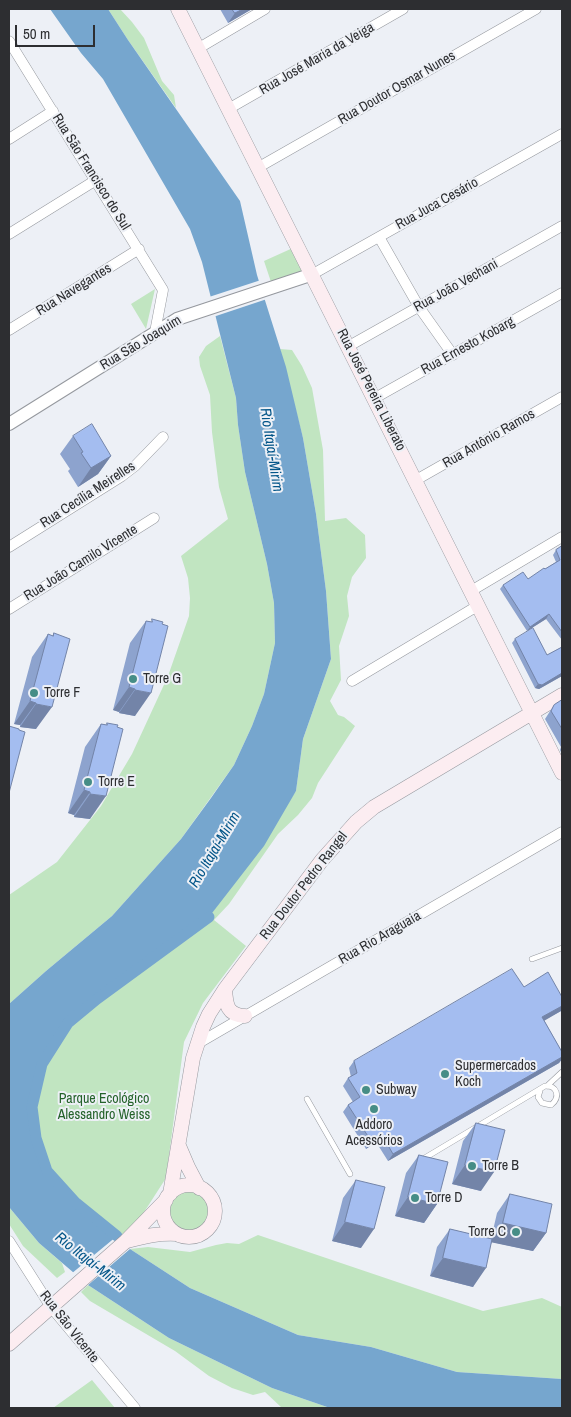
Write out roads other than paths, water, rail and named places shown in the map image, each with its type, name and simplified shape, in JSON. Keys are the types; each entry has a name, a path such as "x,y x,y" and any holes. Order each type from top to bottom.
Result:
{"main road":[{"name":"Rua José Pereira Liberato","path":"178,9 230,108 562,773"},
{"name":"Rua Doutor Pedro Rangel","path":"168,1197 197,1044 209,1014 225,989 322,860 356,822 391,795 562,695"},
{"path":"225,989 226,1004 229,1009 237,1016 245,1016"},
{"path":"179,1146 199,1188"},
{"path":"9,1344 125,1242 168,1197 184,1186 199,1188 206,1192 214,1205 213,1220 209,1228 202,1234 194,1237 185,1237 170,1230 163,1215 163,1207 168,1197"},
{"path":"125,1242 147,1235 161,1233 177,1234"}],"street":[{"path":"199,48 265,9"},
{"name":"Rua José Maria da Veiga","path":"230,108 403,9"},
{"name":"Rua Doutor Osmar Nunes","path":"259,166 536,9"},
{"name":"Rua São Francisco do Sul","path":"9,42 163,290 155,332"},
{"path":"9,139 53,111"},
{"name":"Rua Juca Cesário","path":"313,274 562,134"},
{"path":"9,234 96,180"},
{"name":"Rua João Vechani","path":"349,346 562,226"},
{"path":"379,237 419,307 452,355"},
{"name":"Rua Navegantes","path":"9,330 138,249"},
{"name":"Rua São Joaquim","path":"9,424 172,322 313,274"},
{"name":"Rua Ernesto Kobarg","path":"375,398 562,293"},
{"path":"160,306 167,322 172,322"},
{"name":"Rua Antônio Ramos","path":"416,480 562,397"},
{"name":"Rua Cecília Meirelles","path":"9,547 122,476 135,466 163,437"},
{"name":"Rua João Camilo Vicente","path":"9,609 154,518"},
{"path":"471,591 562,538"},
{"path":"352,681 479,605"},
{"name":"Rua Rio Araguaia","path":"197,1044 562,832"},
{"name":"Rua São Vicente","path":"9,1241 51,1307 135,1408"}],"lane":[{"path":"532,959 562,948"},
{"path":"422,1159 540,1091 562,1072"},
{"path":"547,1086 557,1092 556,1101"},
{"path":"540,1091 538,1097 542,1103 548,1105 556,1101 562,1103"},
{"path":"307,1099 350,1174"}],"water":[{"name":"Rio Itajaí-Mirim","path":"50,9 108,9 240,201 257,275 286,367 303,438 316,514 326,591 331,659 303,739 296,791 264,846 209,917 97,999 68,1023 42,1064 32,1107 36,1139 47,1171 75,1202 130,1249 190,1288 298,1335 371,1347 457,1372 562,1379 562,1408 330,1408 272,1388 169,1338 88,1285 39,1243 9,1207 9,1004 112,916 181,839 234,765 264,694 275,643 274,603 267,564 245,472 236,398 202,262 190,229 103,79 81,53"}],"waterway":[{"path":"117,1236 75,1202 47,1171 36,1138 32,1107 42,1064 68,1023 97,999 209,917"}],"place":[{"name":"Torre G","path":"133,679"},
{"name":"Torre F","path":"34,693"},
{"name":"Torre E","path":"88,782"},
{"name":"Supermercados Koch","path":"445,1074"},
{"name":"Subway","path":"366,1090"},
{"name":"Addoro Acessórios","path":"374,1109"},
{"name":"Torre B","path":"472,1166"},
{"name":"Torre D","path":"415,1198"},
{"name":"Torre C","path":"516,1232"}],"park label":[{"name":"Parque Ecológico Alessandro Weiss","path":"104,1108"}]}
